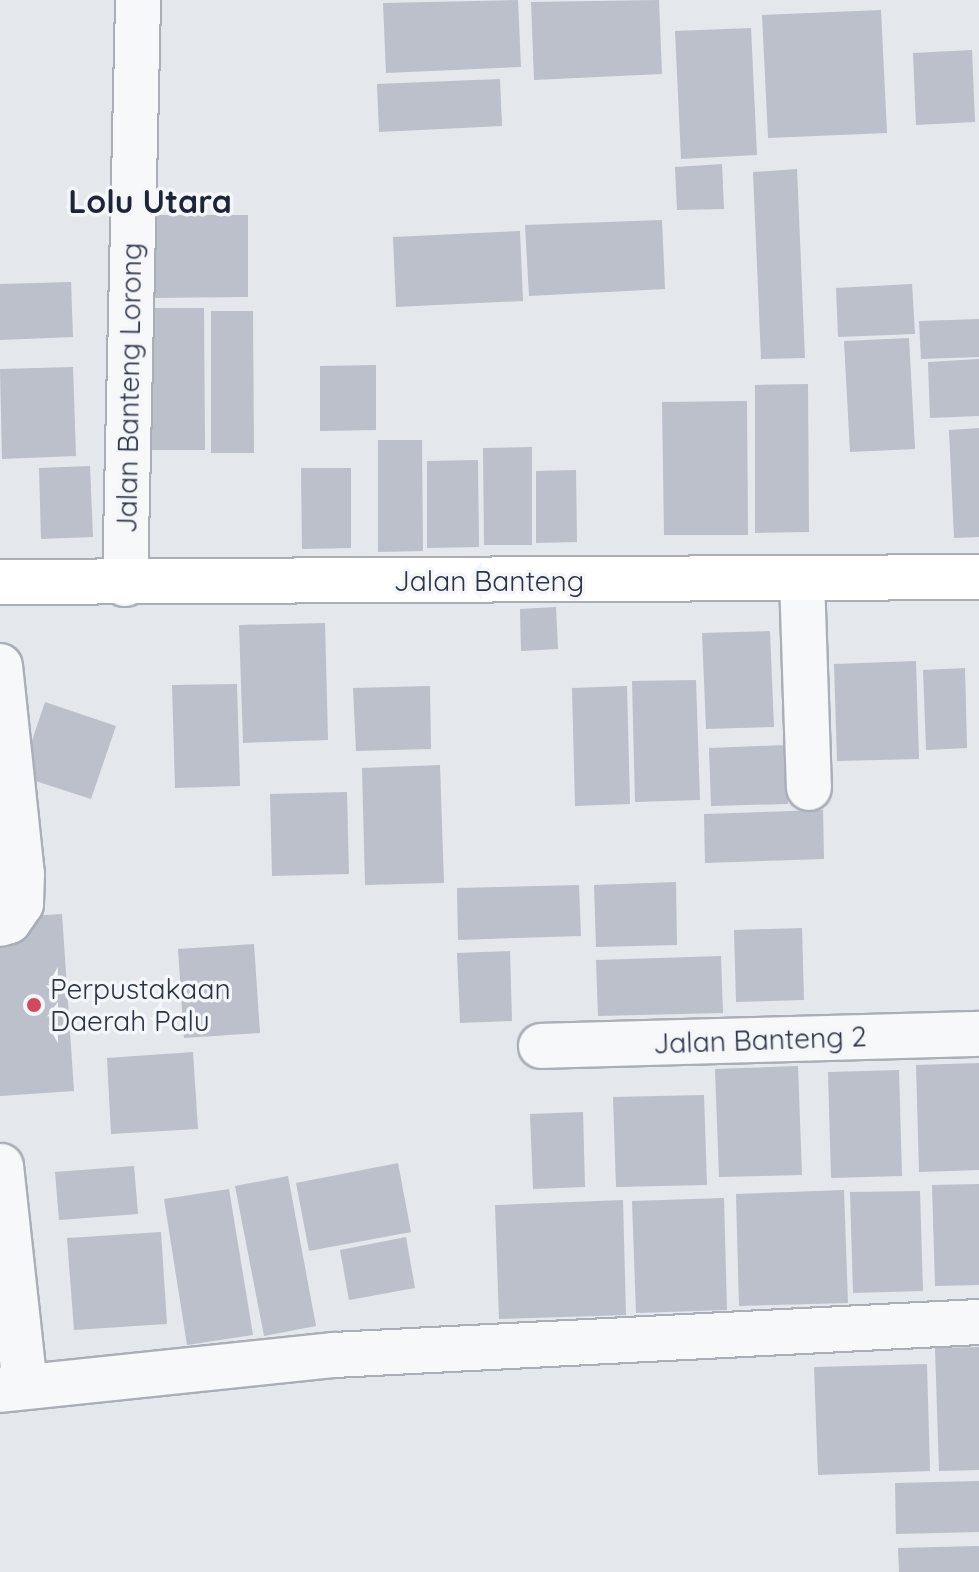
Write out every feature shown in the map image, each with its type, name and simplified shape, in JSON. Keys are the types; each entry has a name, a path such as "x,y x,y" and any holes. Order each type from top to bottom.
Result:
{"street":[{"name":"Jalan Banteng Lorong","path":"125,584 138,0"},
{"name":"Jalan Banteng","path":"0,582 125,584 979,577"},
{"path":"802,579 809,788"},
{"path":"0,666 22,874 21,904 9,921 0,924"},
{"name":"Jalan Banteng 2","path":"541,1046 979,1034"},
{"path":"1,1166 12,1388 334,1355 979,1322"}],"building":[{"path":"518,0 521,67 386,73 383,3"},
{"path":"659,0 662,74 534,80 531,2"},
{"path":"881,10 887,133 768,138 762,15"},
{"path":"751,28 757,155 681,159 675,31"},
{"path":"972,50 975,122 916,125 913,53"},
{"path":"500,79 502,126 379,132 377,84"},
{"path":"722,164 724,209 677,210 675,167"},
{"path":"797,169 805,358 761,359 753,172"},
{"path":"145,215 248,215 248,297 146,298"},
{"path":"662,220 665,289 529,296 525,225"},
{"path":"520,231 523,301 396,307 393,237"},
{"path":"71,282 73,337 0,340 0,284"},
{"path":"912,284 915,334 838,337 836,288"},
{"path":"146,308 204,308 205,450 147,450"},
{"path":"211,311 253,311 254,453 211,453"},
{"path":"979,319 979,357 921,359 919,321"},
{"path":"909,338 915,449 850,452 844,341"},
{"path":"979,359 979,416 930,418 928,362"},
{"path":"376,365 376,430 320,431 320,366"},
{"path":"73,367 76,456 2,459 0,369"},
{"path":"808,384 809,532 755,533 755,385"},
{"path":"747,401 748,535 664,535 662,402"},
{"path":"979,428 979,537 954,538 949,430"},
{"path":"378,440 422,440 423,551 378,552"},
{"path":"532,447 532,545 484,545 483,448"},
{"path":"478,460 479,547 427,548 427,461"},
{"path":"90,466 93,537 41,539 39,468"},
{"path":"301,468 351,468 351,548 302,549"},
{"path":"576,470 577,542 536,543 536,471"},
{"path":"556,607 558,649 521,651 520,609"},
{"path":"325,623 328,740 243,743 239,625"},
{"path":"770,631 774,727 706,729 702,633"},
{"path":"916,661 919,759 837,761 834,664"},
{"path":"965,668 967,748 926,750 923,670"},
{"path":"696,680 700,800 635,802 632,681"},
{"path":"237,684 240,786 175,788 172,685"},
{"path":"430,686 431,749 356,751 353,688"},
{"path":"627,686 630,804 575,806 572,688"},
{"path":"45,702 116,726 91,799 20,776"},
{"path":"786,745 788,804 711,806 709,748"},
{"path":"440,765 444,883 365,885 362,768"},
{"path":"347,792 349,874 272,876 270,794"},
{"path":"823,810 824,859 705,863 704,814"},
{"path":"676,882 677,945 596,947 594,885"},
{"path":"579,885 581,936 458,940 457,888"},
{"name":"Perpustakaan Daerah Palu","path":"62,914 74,1091 0,1096 0,918"},
{"path":"802,928 804,1000 736,1002 734,930"},
{"path":"254,944 260,1033 184,1038 178,949"},
{"path":"510,951 512,1021 460,1023 457,953"},
{"path":"721,956 723,1013 598,1016 596,960"},
{"path":"193,1052 198,1129 111,1134 107,1058"},
{"path":"979,1063 979,1170 919,1172 916,1065"},
{"path":"798,1066 802,1175 719,1177 715,1069"},
{"path":"899,1070 902,1176 831,1178 828,1072"},
{"path":"704,1095 707,1185 616,1187 613,1097"},
{"path":"583,1112 585,1187 533,1189 530,1114"},
{"path":"398,1163 411,1232 309,1251 296,1183"},
{"path":"134,1166 138,1214 59,1220 55,1172"},
{"path":"288,1176 316,1326 264,1336 235,1186"},
{"path":"979,1184 979,1285 935,1286 932,1185"},
{"path":"229,1189 253,1335 187,1345 164,1199"},
{"path":"844,1190 848,1303 739,1306 736,1194"},
{"path":"920,1191 923,1291 853,1293 850,1192"},
{"path":"724,1198 727,1310 636,1313 632,1201"},
{"path":"623,1200 626,1315 499,1319 495,1205"},
{"path":"161,1232 167,1324 74,1330 67,1238"},
{"path":"406,1237 415,1288 349,1300 340,1250"},
{"path":"979,1347 979,1470 939,1471 935,1348"},
{"path":"927,1364 930,1471 818,1475 814,1367"},
{"path":"979,1481 979,1532 896,1534 895,1483"},
{"path":"979,1546 979,1572 899,1572 898,1548"}],"place":[{"name":"Perpustakaan Daerah Palu","path":"34,1005"}],"district":[{"name":"Lolu Utara","path":"150,201"}]}
